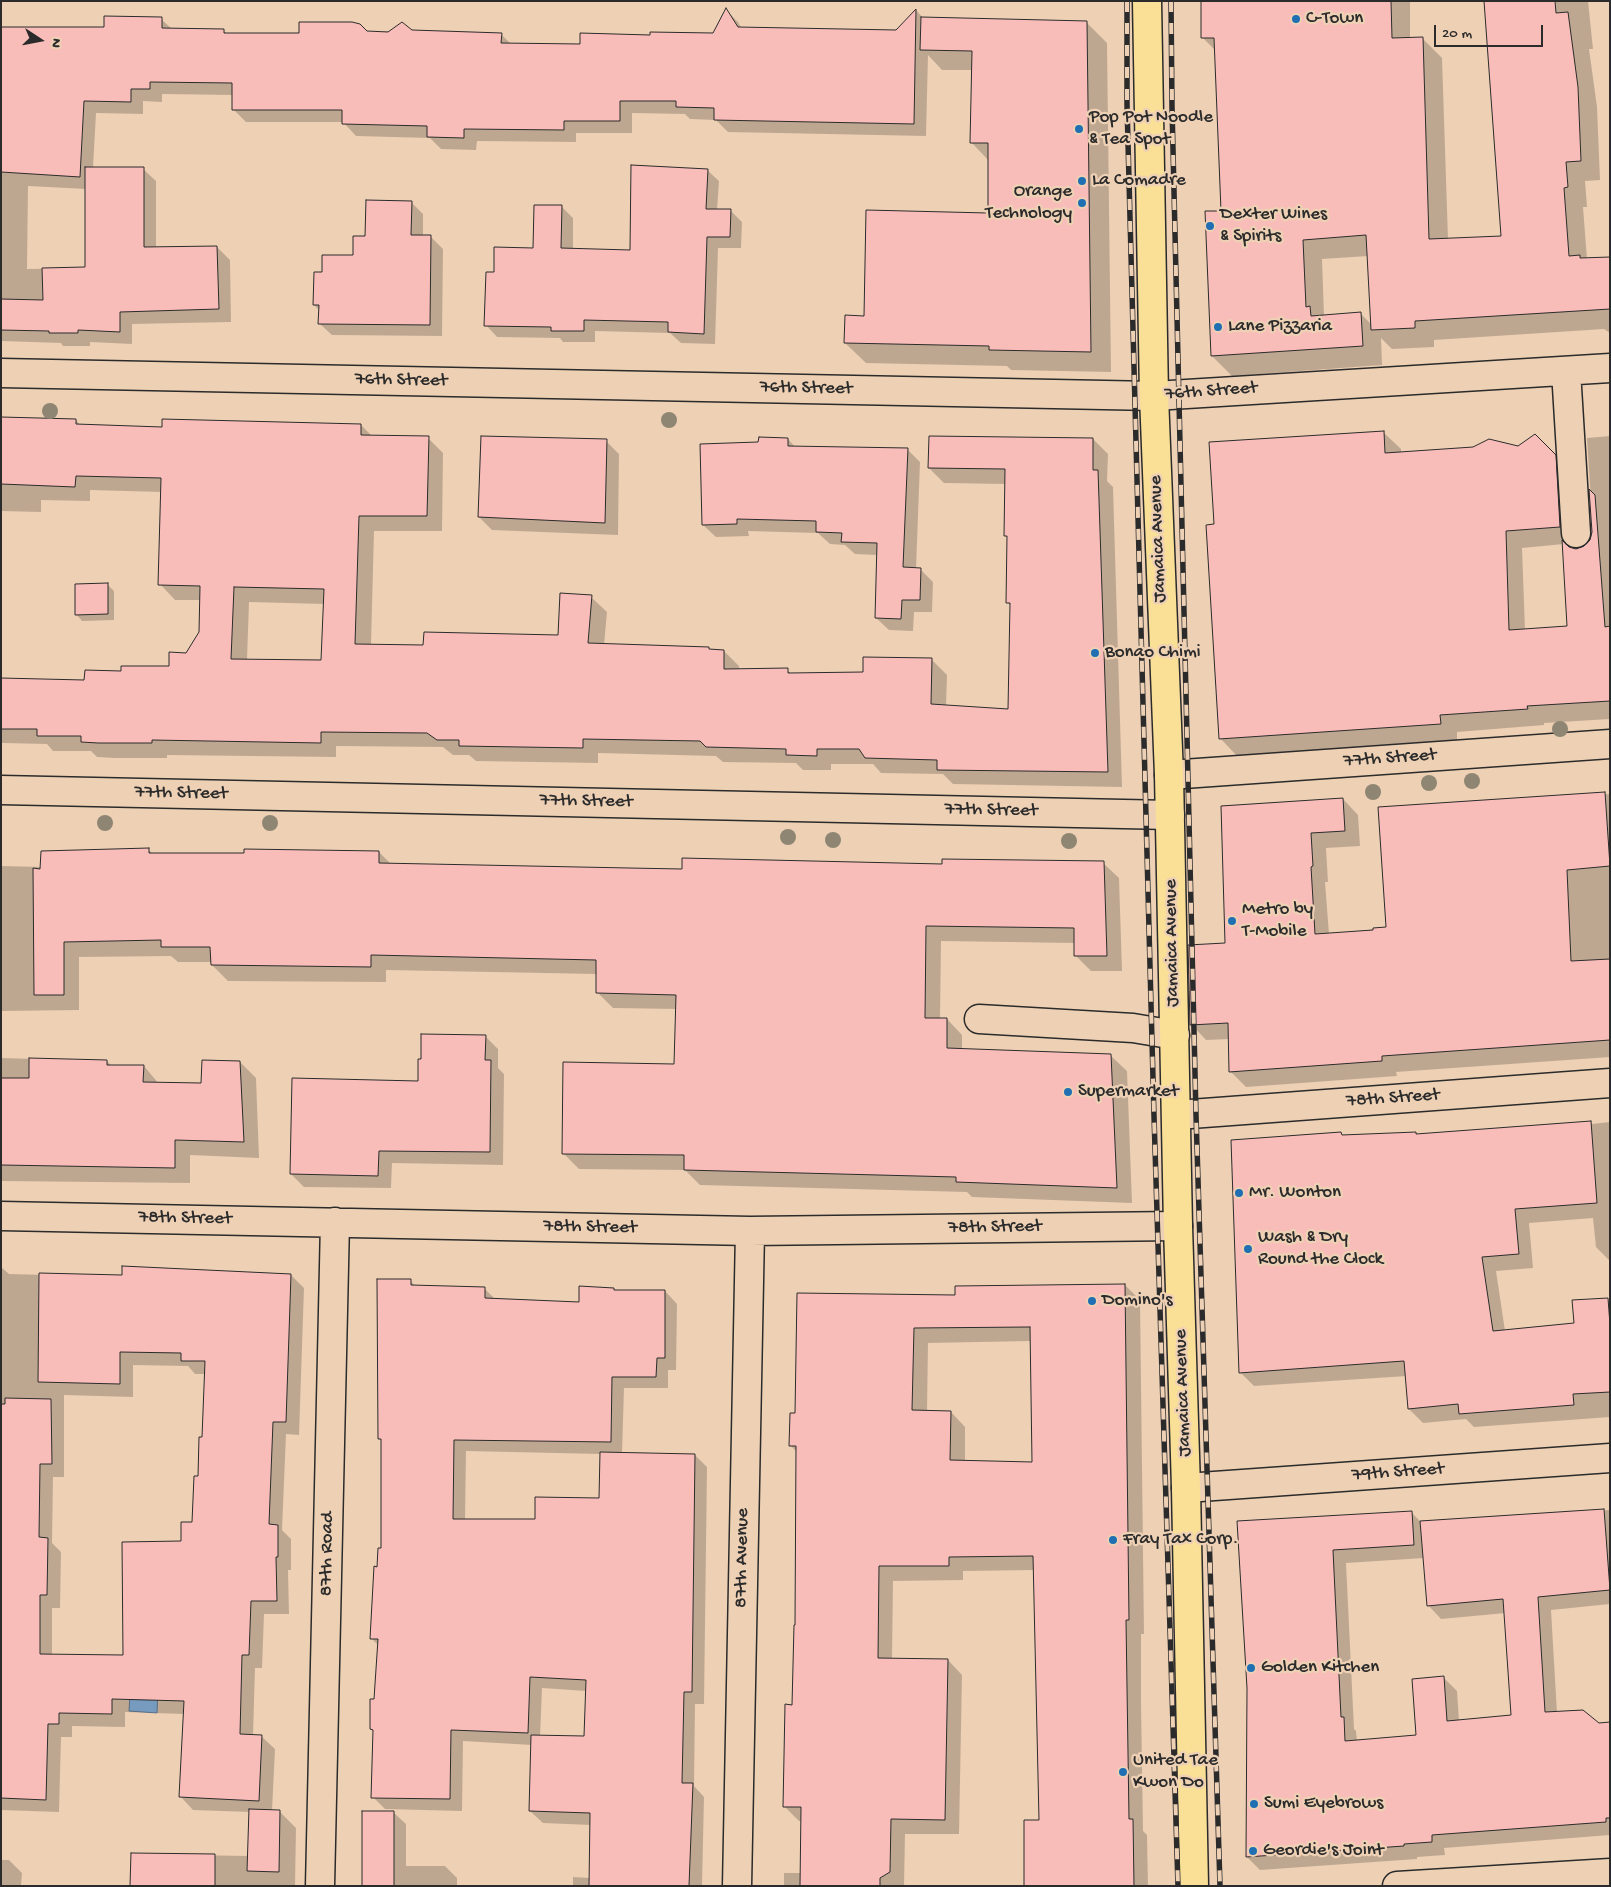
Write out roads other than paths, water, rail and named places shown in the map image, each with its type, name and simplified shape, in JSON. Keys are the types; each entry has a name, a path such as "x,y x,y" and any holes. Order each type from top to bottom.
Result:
{"main road":[{"name":"Jamaica Avenue","path":"1147,1 1154,396 1169,775 1194,1886"}],"street":[{"name":"76th Street","path":"1,374 1154,396 1610,368"},
{"path":"1566,371 1576,533"},
{"name":"77th Street","path":"1169,775 1610,744"},
{"name":"77th Street","path":"1,790 1170,815"},
{"path":"979,1019 1133,1028 1175,1035"},
{"name":"78th Street","path":"1177,1116 1610,1084"},
{"name":"78th Street","path":"1,1216 750,1231 1178,1226"},
{"name":"87th Road","path":"320,1886 335,1222"},
{"name":"87th Avenue","path":"736,1886 750,1231"},
{"name":"79th Street","path":"1186,1488 1610,1458"},
{"path":"1397,1886 1610,1873"}],"water":[{"path":"132,1663 159,1664 157,1713 129,1711"}],"railway":[{"path":"1127,1 1127,105 1154,1116 1178,1886"},
{"path":"1171,1 1196,1115 1220,1886"}],"place":[{"name":"C-Town","path":"1296,19"},
{"name":"Pop Pot Noodle & Tea Spot","path":"1079,129"},
{"name":"La Comadre","path":"1082,181"},
{"name":"Orange Technology","path":"1082,203"},
{"name":"Dexter Wines & Spirits","path":"1210,226"},
{"name":"Lane Pizzaria","path":"1218,327"},
{"name":"Bonao Chimi","path":"1095,653"},
{"name":"Metro by T-Mobile","path":"1232,921"},
{"name":"Supermarket","path":"1068,1092"},
{"name":"Mr. Wonton","path":"1239,1193"},
{"name":"Wash & Dry Round the Clock","path":"1248,1249"},
{"name":"Domino's","path":"1092,1301"},
{"name":"Fray Tax Corp.","path":"1113,1540"},
{"name":"Golden Kitchen","path":"1251,1668"},
{"name":"United Tae Kwon Do","path":"1123,1772"},
{"name":"Sumi Eyebrows","path":"1254,1804"},
{"name":"Geordie's Joint","path":"1253,1851"}]}
